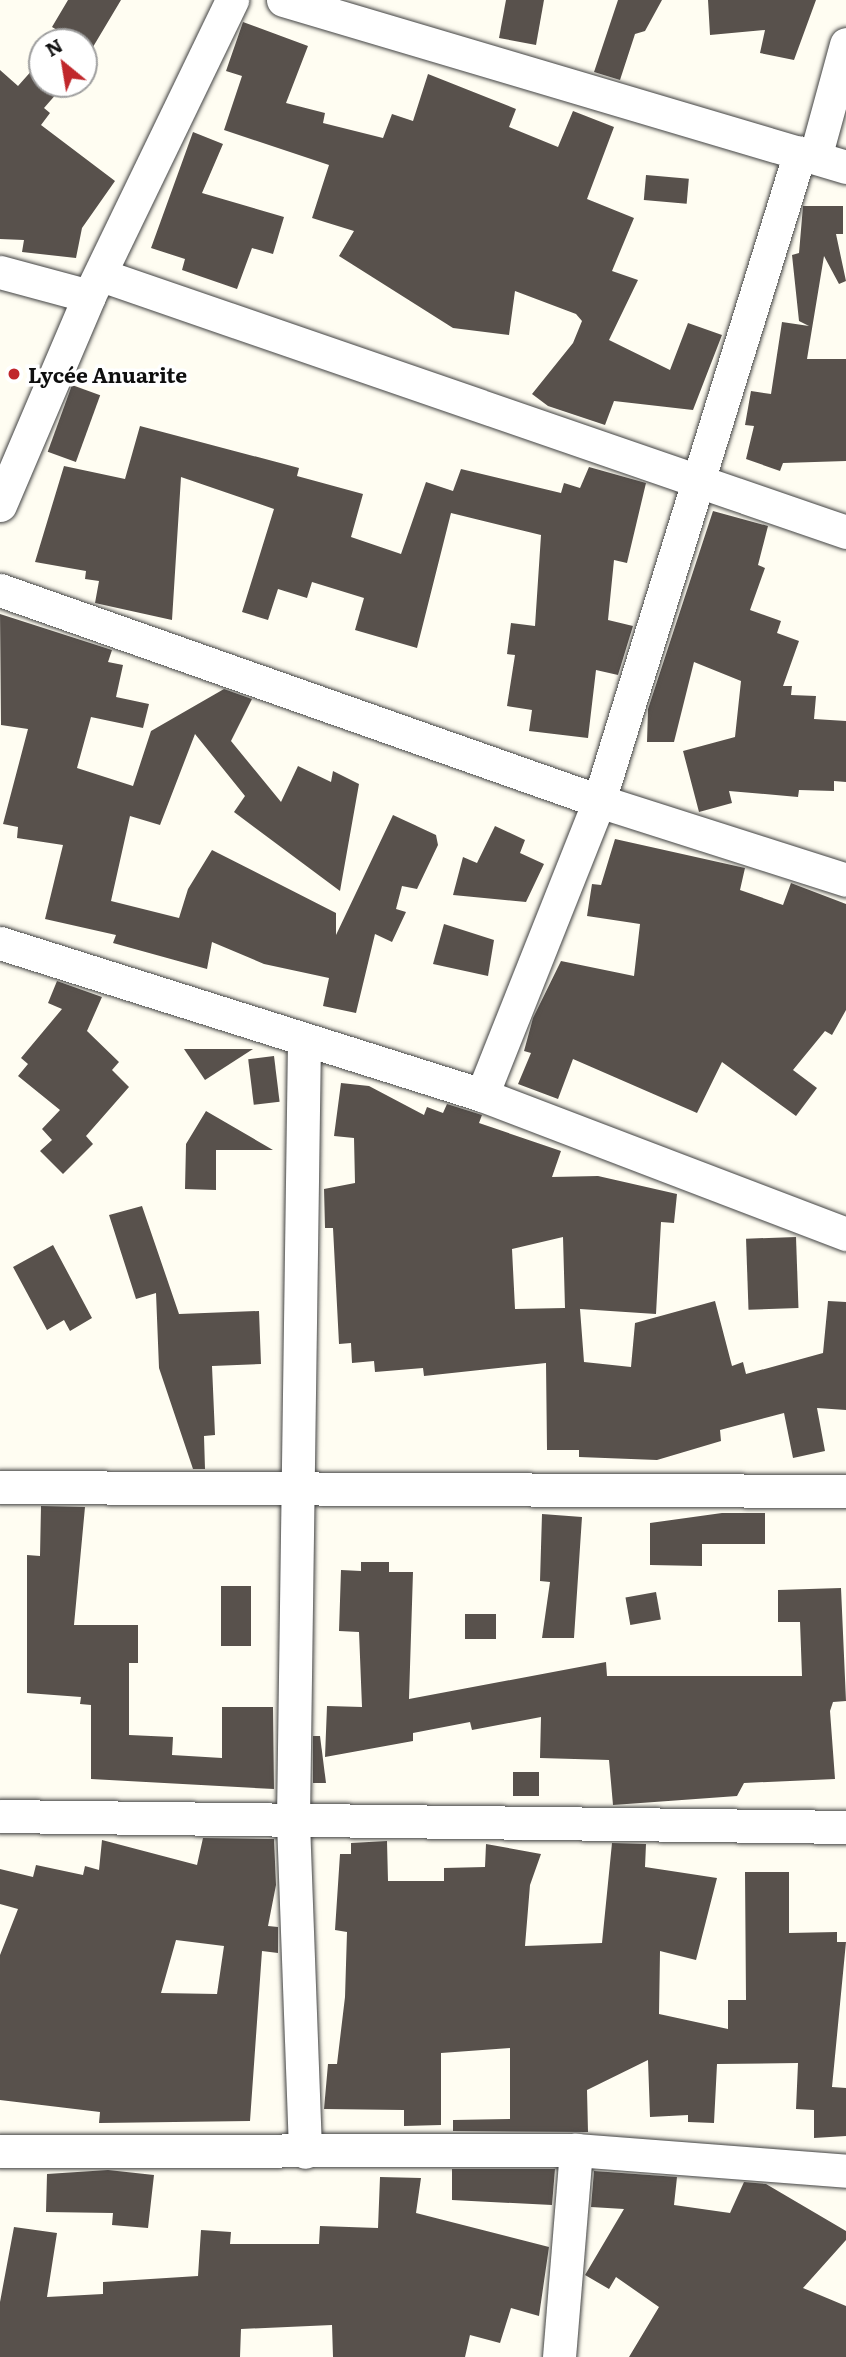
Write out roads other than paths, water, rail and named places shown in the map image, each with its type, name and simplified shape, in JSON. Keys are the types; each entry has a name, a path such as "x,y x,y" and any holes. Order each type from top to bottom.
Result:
{"street":[{"path":"0,505 95,285 232,0"},
{"path":"283,0 808,153 846,167"},
{"path":"482,1095 599,802 700,484 846,44"},
{"path":"0,272 95,285 846,532"},
{"path":"0,590 599,802 846,880"},
{"path":"0,943 482,1095 846,1234"},
{"path":"304,1041 293,1488 293,1822 305,2152"},
{"path":"0,1487 846,1491"},
{"path":"0,1816 293,1822 846,1827"},
{"path":"559,2357 576,2150"},
{"path":"0,2151 576,2150 846,2171"}],"place":[{"name":"Lycée Anuarite","path":"14,374"}]}
